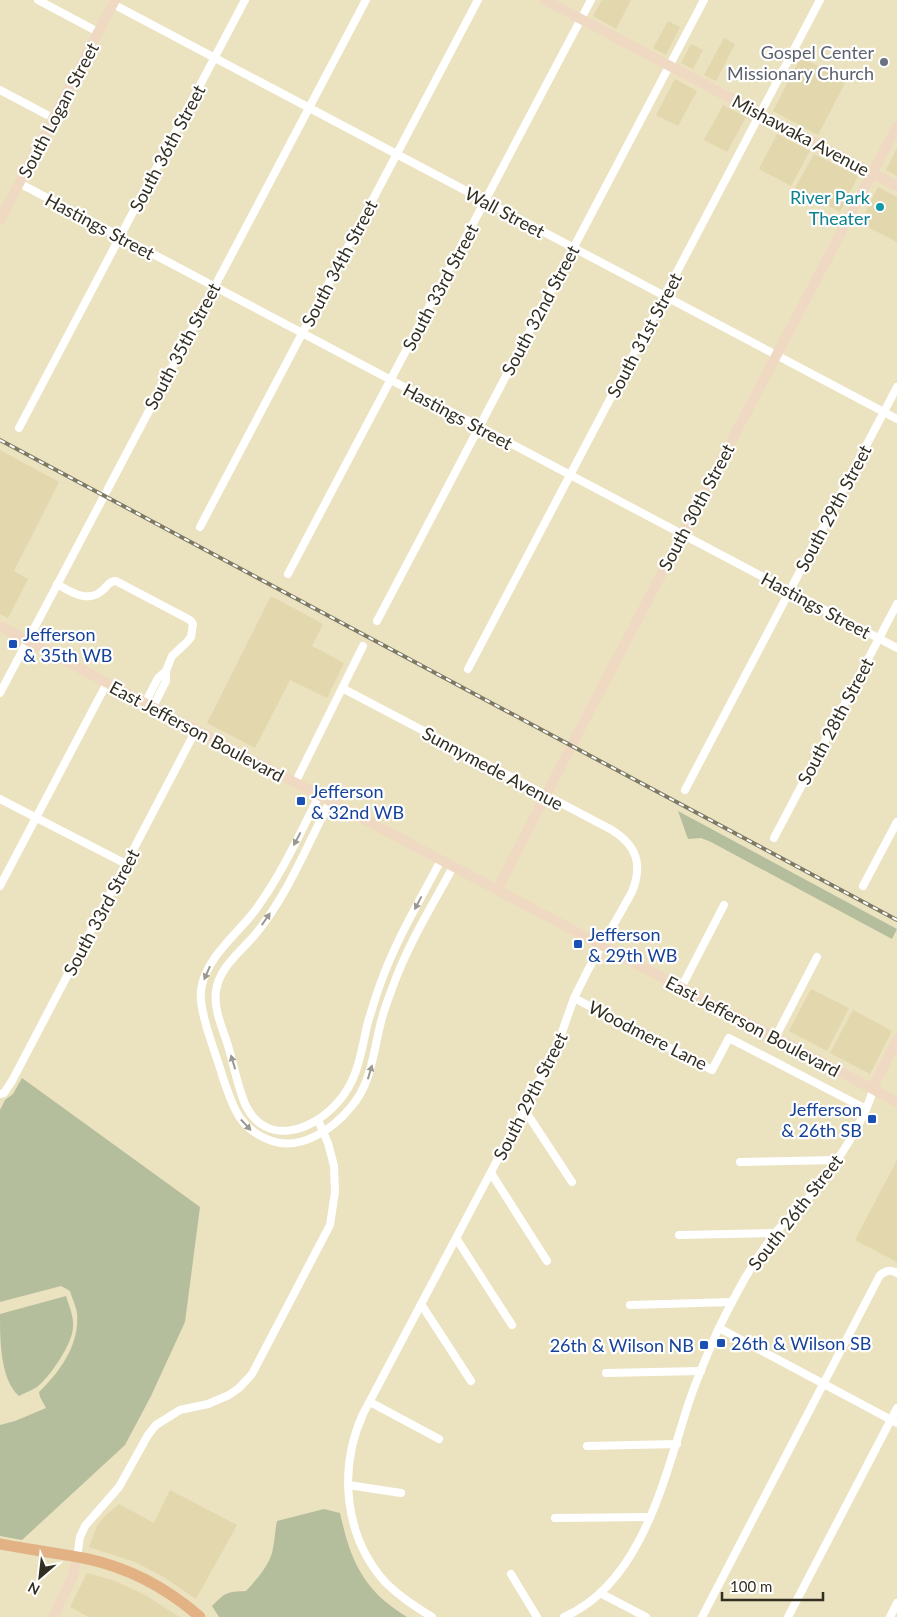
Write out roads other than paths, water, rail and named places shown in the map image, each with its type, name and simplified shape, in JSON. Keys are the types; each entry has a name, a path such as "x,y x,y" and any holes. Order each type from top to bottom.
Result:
{"main road":[{"path":"0,1544 78,1557 114,1567 142,1578 178,1599 200,1617"}],"street":[{"path":"38,0 98,32"},
{"name":"South 36th Street","path":"19,428 245,0"},
{"name":"South 35th Street","path":"0,693 366,0"},
{"name":"South 34th Street","path":"200,527 478,0"},
{"name":"Mishawaka Avenue","path":"545,0 897,186"},
{"name":"South 33rd Street","path":"288,574 591,0"},
{"name":"South 32nd Street","path":"377,621 704,0"},
{"name":"South 31st Street","path":"468,669 820,0"},
{"name":"South Logan Street","path":"1,215 114,2"},
{"name":"Wall Street","path":"114,2 214,58 897,419"},
{"path":"0,90 54,118"},
{"name":"South 30th Street","path":"496,890 897,126"},
{"name":"Hastings Street","path":"19,183 897,648"},
{"name":"South 29th Street","path":"685,790 897,386"},
{"path":"57,584 82,597 88,597 99,594 110,582 116,581 187,617 193,624 190,637 172,656 166,671 166,681 149,705"},
{"name":"South 28th Street","path":"774,838 897,604"},
{"name":"East Jefferson Boulevard","path":"0,626 897,1102"},
{"path":"295,783 363,646"},
{"path":"0,886 106,683"},
{"name":"Sunnymede Avenue","path":"342,688 622,837 629,844 636,857"},
{"name":"South 33rd Street","path":"2,1094 43,1024 196,730"},
{"path":"319,796 271,888 251,916 213,961 202,982 201,1002 232,1104 245,1125 264,1138 288,1144 299,1142 323,1132 352,1107 363,1089 371,1067 380,1024 400,967 453,867"},
{"path":"0,799 126,864"},
{"path":"330,802 268,917 226,967 218,980 215,1000 245,1103 254,1117 268,1127 288,1131 309,1126 318,1120 346,1093 359,1066 368,1021 381,981 407,924 441,860"},
{"path":"863,886 897,822"},
{"name":"South 29th Street","path":"432,1617 399,1595 386,1582 366,1554 350,1509 348,1485 349,1459 359,1423 561,1040 574,998 636,880 638,867 636,857"},
{"path":"681,988 724,905"},
{"path":"776,1038 817,957"},
{"name":"Woodmere Lane","path":"574,998 712,1070 729,1038 866,1109"},
{"name":"South 26th Street","path":"564,1617 584,1606 600,1593 627,1562 650,1517 689,1402 719,1328 732,1302 748,1272 776,1233 812,1193 837,1160 870,1102 877,1079 897,1040"},
{"path":"524,1109 572,1182"},
{"path":"53,1617 73,1576 78,1557 80,1537 85,1526 119,1487 144,1441 156,1424 180,1410 208,1404 229,1395 239,1388 252,1374 330,1225 335,1192 334,1166 328,1143 318,1120"},
{"path":"740,1162 837,1160"},
{"path":"491,1173 547,1262"},
{"path":"678,1235 776,1233"},
{"path":"456,1238 512,1326"},
{"path":"702,1617 880,1275 892,1270 897,1273"},
{"path":"630,1305 732,1302"},
{"path":"421,1304 471,1381"},
{"path":"719,1328 894,1421"},
{"path":"606,1373 701,1371"},
{"path":"370,1402 439,1439"},
{"path":"788,1617 894,1421 897,1408"},
{"path":"587,1446 676,1444"},
{"path":"348,1485 401,1492"},
{"path":"555,1518 650,1517"},
{"path":"511,1574 537,1617"},
{"path":"600,1593 646,1617"},
{"path":"890,1617 897,1603"}],"railway":[{"path":"0,440 897,920"}],"place":[{"name":"Gospel Center Missionary Church","path":"884,62"},
{"name":"River Park Theater","path":"880,207"},
{"name":"Jefferson & 35th WB","path":"13,644"},
{"name":"Jefferson & 32nd WB","path":"301,801"},
{"name":"Jefferson & 29th WB","path":"578,944"},
{"name":"Jefferson & 26th SB","path":"872,1119"},
{"name":"26th & Wilson SB","path":"721,1343"},
{"name":"26th & Wilson NB","path":"704,1345"}]}
